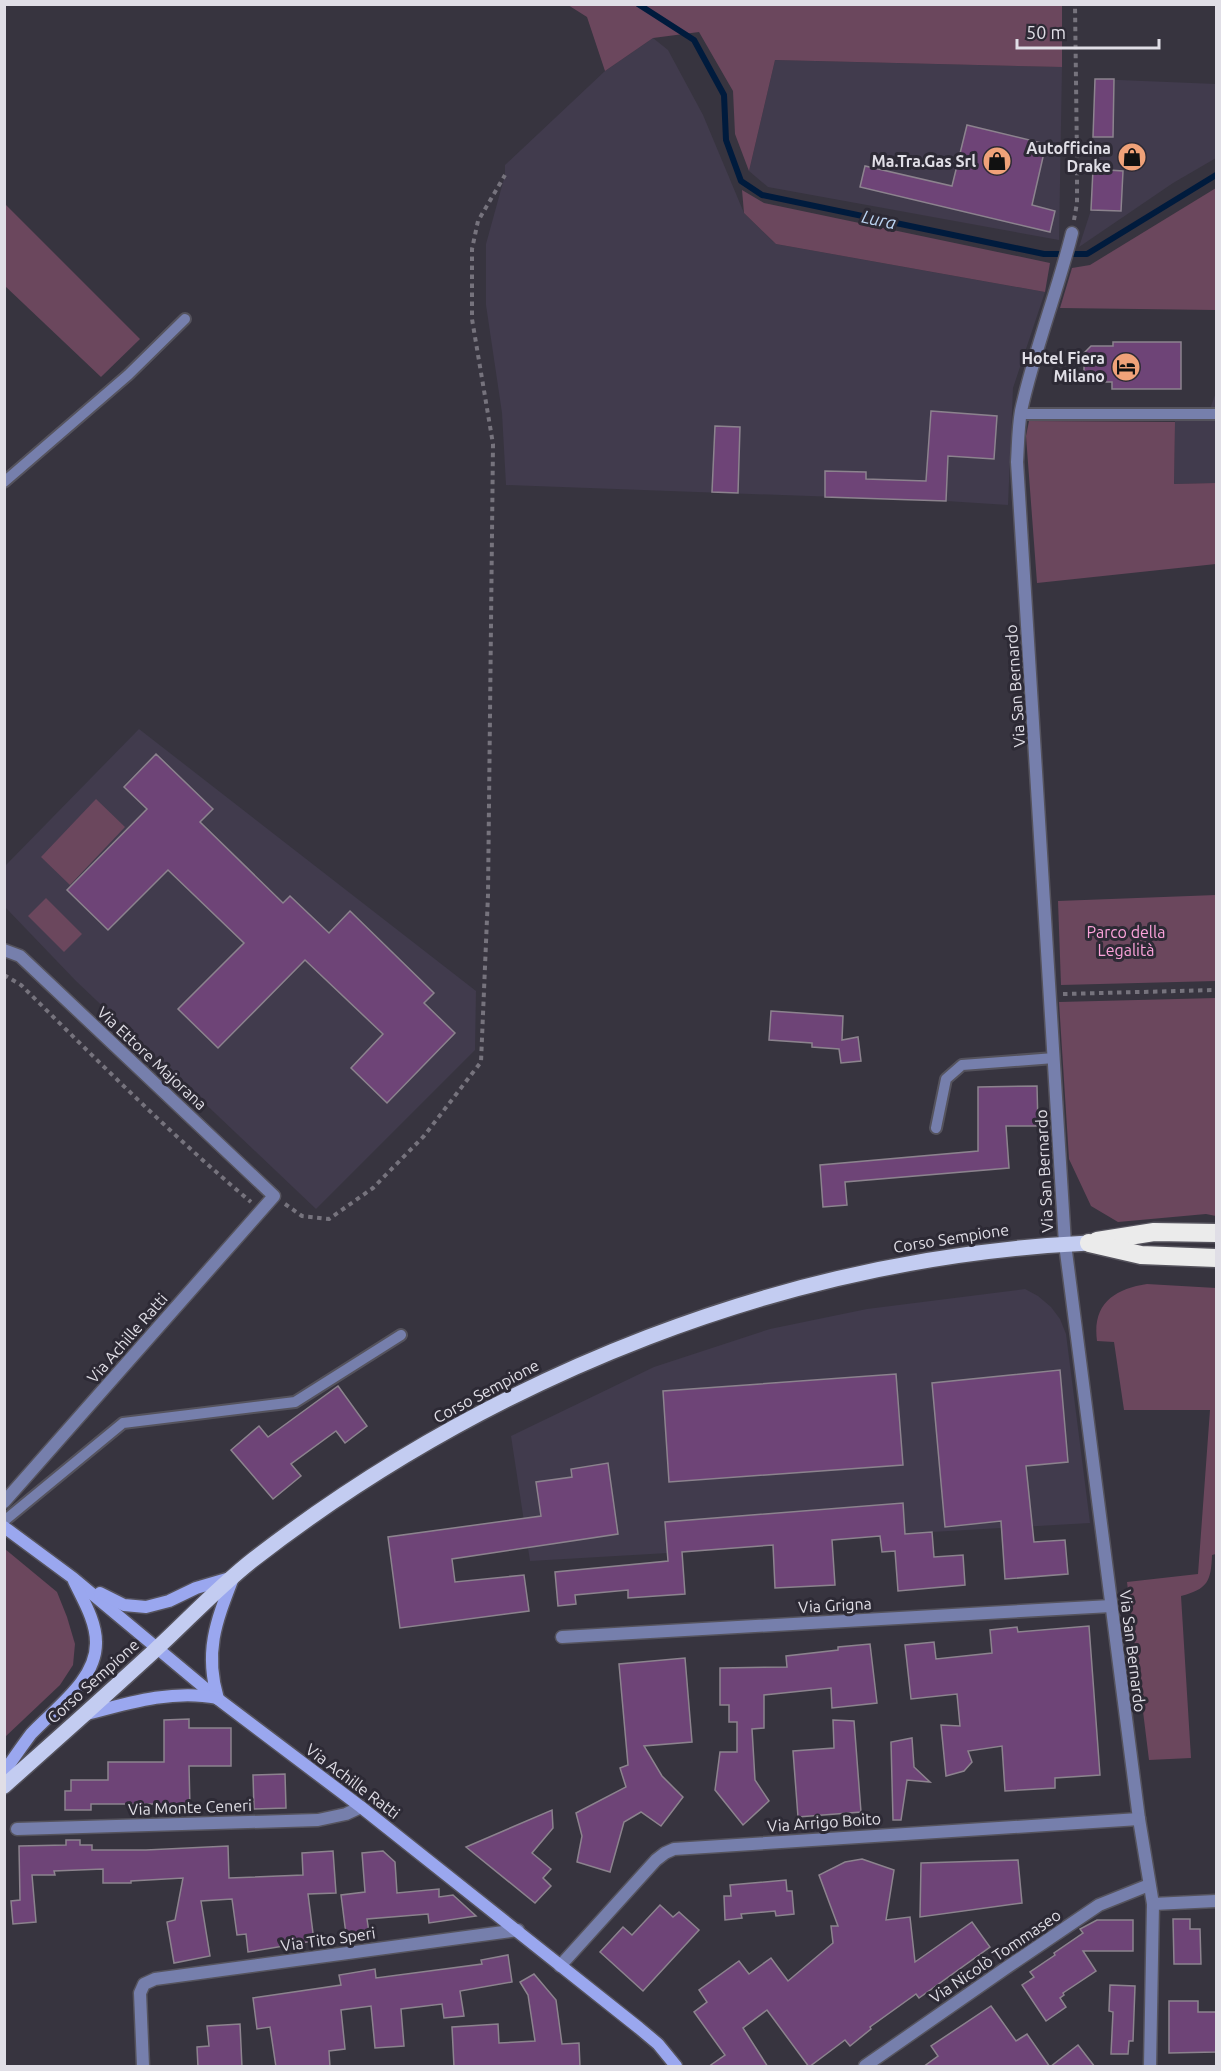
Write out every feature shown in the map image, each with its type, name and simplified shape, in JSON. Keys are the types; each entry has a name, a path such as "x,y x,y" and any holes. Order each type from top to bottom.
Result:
{"highway":[{"name":"Corso Sempione","path":"1089,1242 1154,1232 1216,1233"},
{"name":"Corso Sempione","path":"1089,1242 1141,1255 1216,1258"}],"main road":[{"name":"Corso Sempione","path":"4,1786 87,1714 233,1577 306,1521 380,1472 496,1406 581,1363 676,1326 754,1301 892,1266 992,1249 1089,1242"}],"street":[{"name":"Via San Bernardo","path":"1072,233 1033,364 1021,414 1017,462 1065,1244 1139,1819 1153,1904 1150,2067"},
{"name":"Via Ettore Majorana","path":"4,950 20,956 274,1196"},
{"name":"Via Achille Ratti","path":"4,1502 274,1196"},
{"name":"Via Achille Ratti","path":"4,1527 73,1578 218,1699 518,1930 658,2044 676,2067"},
{"path":"73,1578 124,1605 146,1607 169,1601 196,1588 233,1577"},
{"path":"218,1699 212,1680 211,1657 215,1630 233,1577"},
{"path":"4,1772 30,1736 75,1689 91,1666 96,1643 94,1631 73,1578"},
{"name":"Via Grigna","path":"562,1637 1111,1606"},
{"path":"87,1714 155,1698 202,1695 218,1699"},
{"name":"Via Monte Ceneri","path":"17,1829 318,1820 346,1814 361,1807"},
{"name":"Via Arrigo Boito","path":"560,1966 656,1860 664,1853 674,1849 1139,1819"},
{"name":"Via Nicolò Tommaseo","path":"865,2067 1099,1905 1149,1885"},
{"path":"1153,1904 1216,1901"},
{"name":"Via Tito Speri","path":"143,2067 140,1993 144,1984 155,1979 518,1930"}],"lane":[{"path":"4,482 128,375 185,319"},
{"path":"1021,414 1216,414"},
{"path":"936,1128 946,1079 962,1065 1054,1058"},
{"path":"4,1521 123,1423 295,1402 401,1335"}],"path":[{"path":"1072,233 1077,203 1075,4"},
{"path":"274,1196 302,1216 329,1219 373,1188 424,1136 481,1062 488,895 493,444 472,319 472,249 478,221 506,175"},
{"path":"4,975 21,985 202,1161 261,1211"},
{"path":"1051,994 1216,990"}],"shaded area":[{"path":"653,38 668,50 703,115 744,213 776,244 1045,292 1013,388 1008,505 506,485 502,413 486,305 486,244 505,175 505,165 605,71"},
{"path":"775,60 1062,67 1059,240 768,187 749,171"},
{"path":"1095,79 1216,84 1216,158 1173,183 1079,247 1091,210"},
{"path":"1216,368 1216,483 1174,484 1175,409 1210,409 1215,395"},
{"path":"139,729 476,991 475,1050 316,1209 76,981 5,907 5,866"},
{"path":"1025,1289 1051,1307 1060,1319 1066,1334 1090,1523 530,1561 511,1436 654,1367 770,1329 867,1309"}],"green space":[{"path":"568,5 1062,5 1062,67 775,60 749,171 735,134 733,91 699,32 653,38 605,71 587,17"},
{"path":"1216,188 1216,310 1060,308 1072,268 1090,265"},
{"path":"742,190 764,203 1050,263 1045,292 776,244 744,213"},
{"path":"5,204 140,339 101,377 5,286"},
{"path":"1029,421 1175,422 1174,484 1216,483 1216,564 1037,583 1026,436"},
{"path":"96,799 125,827 70,885 41,857"},
{"name":"Parco della Legalità","path":"1216,895 1216,981 1061,985 1058,901"},
{"path":"46,898 82,934 64,952 28,916"},
{"path":"1216,998 1216,1216 1206,1214 1118,1222 1091,1206 1069,1159 1059,1002"},
{"path":"1147,1284 1216,1288 1216,1554 1212,1555 1211,1571 1206,1583 1197,1590 1181,1596 1191,1758 1149,1760 1127,1582 1198,1574 1210,1410 1124,1410 1114,1342 1097,1341 1098,1317 1108,1300 1115,1294"},
{"path":"5,1549 57,1592 75,1644 73,1665 60,1685 5,1737"}],"building":[{"path":"1095,79 1114,79 1113,137 1093,137"},
{"path":"967,125 1046,144 1032,205 1055,211 1050,232 860,187 865,166 952,186"},
{"path":"1093,169 1123,171 1121,211 1091,210"},
{"path":"1113,342 1181,342 1181,389 1112,389 1112,382 1088,382 1084,378 1084,353 1091,346 1113,346"},
{"path":"931,411 997,416 994,459 948,456 946,501 825,497 825,471 866,472 866,479 926,481"},
{"path":"715,426 740,427 738,493 712,492"},
{"path":"156,754 213,809 200,822 283,903 290,896 329,933 350,911 434,993 424,1003 455,1033 387,1103 351,1068 383,1034 305,960 218,1048 178,1009 244,943 168,870 108,930 67,890 147,809 124,787"},
{"path":"771,1011 843,1016 842,1040 858,1037 861,1061 841,1063 839,1049 812,1047 812,1043 769,1040"},
{"path":"1037,1086 1038,1126 1006,1126 1009,1168 845,1182 847,1205 823,1207 820,1165 978,1151 978,1087"},
{"path":"1060,1370 1068,1462 1026,1466 1034,1542 1065,1540 1068,1574 1005,1579 1001,1521 945,1527 932,1383"},
{"path":"896,1374 903,1465 669,1482 663,1391"},
{"path":"338,1386 367,1426 345,1443 336,1431 291,1464 301,1476 273,1499 231,1450 259,1426 268,1437"},
{"path":"608,1463 618,1534 452,1559 455,1582 524,1575 529,1611 400,1628 388,1537 541,1516 536,1482 572,1477 571,1469"},
{"path":"903,1503 905,1534 932,1532 934,1557 963,1555 965,1585 898,1591 895,1551 882,1552 880,1536 832,1540 835,1585 775,1588 773,1545 682,1552 685,1594 628,1598 628,1590 575,1595 576,1604 558,1606 555,1572 668,1561 665,1522"},
{"path":"1089,1626 1100,1775 1055,1778 1055,1788 1005,1791 1002,1746 968,1751 972,1762 964,1771 946,1776 941,1725 960,1726 957,1694 911,1699 905,1645 934,1642 936,1659 992,1653 990,1630 1017,1627 1018,1632"},
{"path":"870,1644 877,1703 832,1708 831,1688 764,1695 764,1728 752,1729 755,1780 769,1801 743,1825 715,1790 720,1752 737,1752 737,1722 729,1722 729,1705 720,1705 720,1668 787,1667 786,1656"},
{"path":"685,1658 692,1742 644,1746 662,1776 683,1797 661,1826 641,1812 624,1822 610,1872 577,1862 582,1836 576,1813 626,1787 620,1768 628,1765 619,1664"},
{"path":"189,1719 189,1728 231,1728 231,1766 189,1766 190,1808 159,1809 159,1804 91,1804 91,1810 65,1810 65,1791 71,1791 71,1780 108,1780 108,1762 164,1762 164,1720"},
{"path":"833,1720 854,1721 861,1812 798,1817 793,1751 834,1748"},
{"path":"912,1738 914,1767 930,1782 907,1780 901,1820 893,1820 891,1742"},
{"path":"285,1774 286,1808 254,1809 253,1775"},
{"path":"552,1810 553,1828 532,1853 551,1869 543,1878 551,1886 535,1903 466,1847"},
{"path":"66,1840 80,1840 80,1845 92,1845 92,1850 228,1846 229,1878 303,1875 302,1853 333,1851 336,1893 308,1894 314,1941 248,1952 246,1934 237,1935 232,1899 201,1901 210,1956 174,1963 167,1922 175,1920 183,1878 103,1883 103,1869 54,1871 55,1875 32,1875 36,1922 13,1924 11,1901 20,1900 19,1846 66,1845"},
{"path":"383,1851 395,1862 397,1893 439,1889 439,1897 453,1895 476,1916 429,1923 428,1914 367,1919 370,1939 347,1942 341,1895 365,1892 362,1853"},
{"path":"862,1859 894,1870 886,1920 910,1917 915,1962 972,1922 990,1947 919,1998 916,1994 870,2027 871,2029 850,2046 845,2040 809,2067 767,2010 743,2028 768,2067 708,2067 725,2055 694,2012 707,2002 699,1990 739,1961 749,1974 771,1958 788,1981 833,1943 831,1926 838,1926 819,1875 845,1862"},
{"path":"1018,1860 1022,1903 920,1917 921,1863"},
{"path":"786,1880 787,1891 792,1891 794,1914 776,1916 775,1911 741,1914 742,1918 725,1920 724,1896 731,1896 730,1885"},
{"path":"660,1905 673,1917 679,1912 699,1930 643,1991 600,1952 623,1927 632,1935"},
{"path":"1173,1919 1190,1919 1190,1929 1200,1929 1201,1964 1174,1964"},
{"path":"1097,1920 1133,1920 1133,1951 1083,1951 1096,1971 1063,1993 1064,1995 1060,1998 1066,2007 1046,2021 1022,1985 1034,1977 1030,1972 1083,1933 1080,1929"},
{"path":"508,1955 512,1982 460,1991 464,2016 444,2018 442,2004 401,2009 404,2046 375,2048 371,2006 341,2010 345,2049 329,2051 330,2067 276,2067 270,2027 257,2029 253,1998 341,1985 339,1975 375,1969 376,1978 482,1964 481,1960"},
{"path":"534,1974 556,2000 562,2044 579,2043 580,2067 454,2067 452,2027 498,2024 499,2043 535,2041 528,1995 520,1982"},
{"path":"1110,1985 1135,1986 1133,2041 1129,2041 1128,2054 1111,2054 1113,2012 1109,2011"},
{"path":"1169,2001 1198,2001 1198,2012 1216,2012 1216,2052 1169,2053"},
{"path":"991,2006 1016,2041 1027,2034 1050,2067 923,2067 938,2056 931,2046"},
{"path":"240,2024 242,2067 198,2067 197,2047 209,2046 207,2026"},
{"path":"1078,2045 1095,2067 1050,2067"}],"waterway":[{"name":"Lura","path":"638,4 694,40 724,95 726,140 741,181 762,195 1044,254 1087,254 1216,175"}],"place":[{"name":"Autofficina Drake","path":"1132,157"},
{"name":"Ma.Tra.Gas Srl","path":"997,161"},
{"name":"Hotel Fiera Milano","path":"1126,367"}]}
